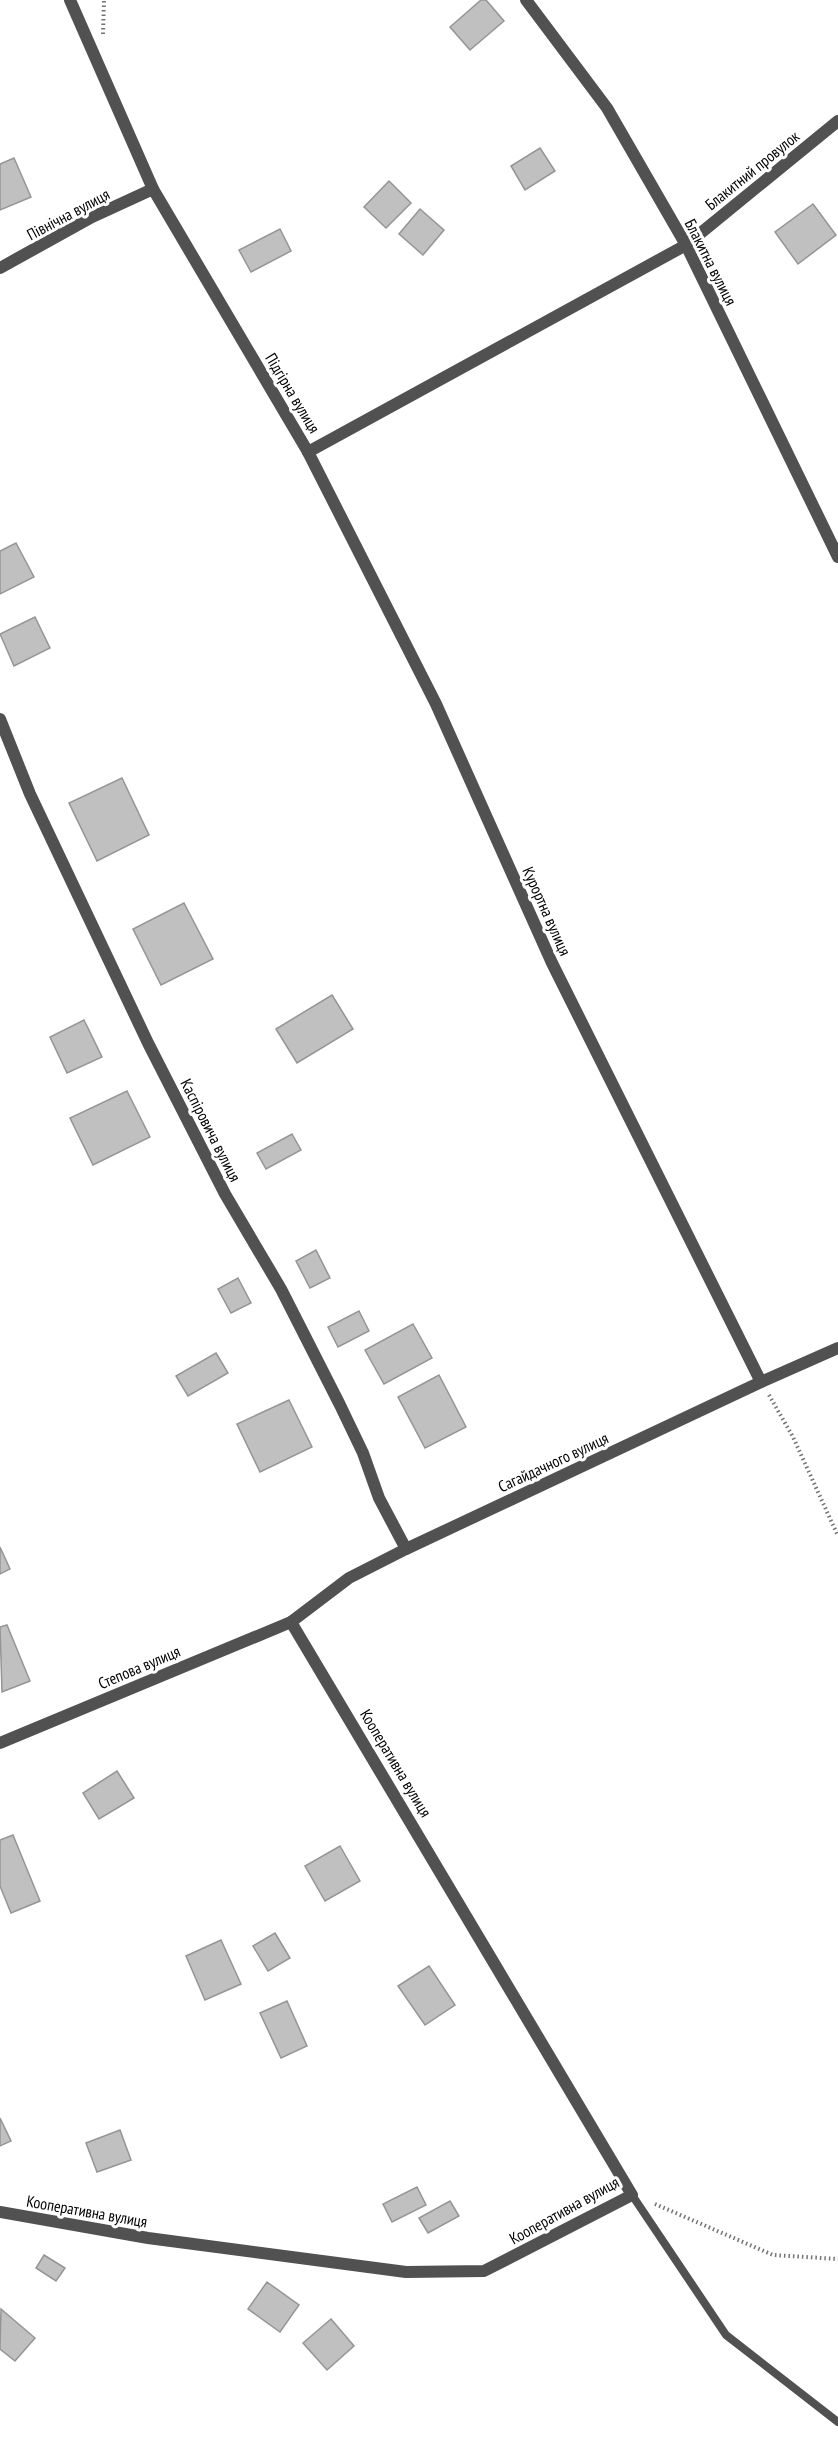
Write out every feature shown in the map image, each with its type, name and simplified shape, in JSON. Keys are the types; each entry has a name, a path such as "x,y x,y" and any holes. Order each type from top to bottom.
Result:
{"street":[{"name":"Підгірна вулиця","path":"70,0 153,189 308,452 686,245"},
{"name":"Блакитна вулиця","path":"526,0 607,108 686,245 838,556"},
{"name":"Блакитний провулок","path":"686,245 838,121"},
{"name":"Північна вулиця","path":"0,268 92,217 153,189"},
{"name":"Курортна вулиця","path":"308,452 436,704 552,963 761,1382"},
{"name":"Каспіровича вулиця","path":"0,719 30,794 148,1043 225,1194 281,1289 340,1405 363,1453 380,1498 406,1549"},
{"name":"Сагайдачного вулиця","path":"291,1622 349,1578 406,1549 838,1348"},
{"name":"Степова вулиця","path":"0,1743 291,1622"},
{"name":"Кооперативна вулиця","path":"0,2212 148,2238 406,2272 484,2271 632,2195 291,1622"}],"lane":[{"path":"632,2195 726,2335 838,2422"}],"path":[{"path":"761,1382 793,1437 838,1536"},
{"path":"632,2195 773,2255 838,2259"}],"building":[{"path":"481,0 486,0 504,21 470,50 450,27"},
{"path":"540,148 555,171 525,190 511,166"},
{"path":"14,158 31,197 0,210 0,164"},
{"path":"389,181 411,203 386,228 364,207"},
{"path":"813,204 836,235 798,264 775,232"},
{"path":"420,209 444,230 423,255 399,234"},
{"path":"280,229 291,251 251,272 239,250"},
{"path":"16,543 34,577 0,594 0,551"},
{"path":"35,617 50,648 14,666 0,634"},
{"path":"122,778 149,835 97,861 69,803"},
{"path":"184,903 213,959 161,985 133,929"},
{"path":"332,995 353,1029 297,1063 276,1029"},
{"path":"84,1020 102,1057 67,1073 50,1037"},
{"path":"127,1091 150,1137 93,1165 70,1118"},
{"path":"292,1134 301,1150 266,1169 257,1153"},
{"path":"316,1250 330,1278 310,1288 296,1261"},
{"path":"238,1278 251,1303 231,1313 218,1289"},
{"path":"359,1311 369,1331 338,1347 328,1327"},
{"path":"413,1324 432,1358 384,1384 365,1350"},
{"path":"216,1353 228,1373 188,1396 176,1376"},
{"path":"439,1375 466,1427 425,1448 398,1397"},
{"path":"289,1400 312,1447 260,1472 237,1424"},
{"path":"0,1547 10,1569 0,1574"},
{"path":"7,1625 30,1681 2,1692 0,1627"},
{"path":"117,1771 134,1798 99,1819 83,1793"},
{"path":"13,1835 40,1901 11,1913 0,1886 0,1840"},
{"path":"340,1846 360,1881 325,1901 305,1866"},
{"path":"275,1933 290,1958 268,1971 253,1946"},
{"path":"221,1940 241,1984 205,2000 186,1956"},
{"path":"429,1966 455,2005 425,2025 398,1986"},
{"path":"287,2001 307,2046 281,2058 260,2013"},
{"path":"0,2118 11,2141 0,2146"},
{"path":"120,2130 131,2160 97,2172 86,2143"},
{"path":"417,2187 426,2205 392,2222 383,2204"},
{"path":"450,2201 459,2216 428,2233 419,2218"},
{"path":"44,2255 65,2268 56,2281 36,2268"},
{"path":"267,2282 299,2305 280,2332 248,2309"},
{"path":"1,2309 35,2338 15,2361 0,2349"},
{"path":"331,2319 354,2346 327,2370 303,2343"}]}
